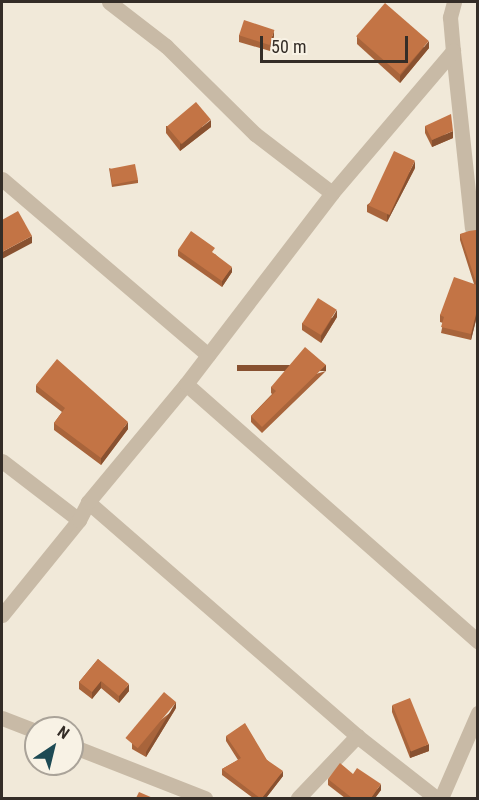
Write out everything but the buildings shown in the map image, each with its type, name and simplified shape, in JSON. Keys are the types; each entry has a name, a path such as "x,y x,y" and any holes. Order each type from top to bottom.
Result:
{"street":[{"path":"109,2 166,46 255,134 332,193"},
{"path":"454,2 450,17 472,228"},
{"path":"2,615 79,520 88,502 186,384 332,193 453,51"},
{"path":"2,179 208,355"},
{"path":"186,384 477,641"},
{"path":"2,461 79,520"},
{"path":"88,502 357,736 436,798"},
{"path":"441,798 477,714"},
{"path":"2,718 24,727"},
{"path":"298,798 357,736"},
{"path":"84,751 205,798"}]}
